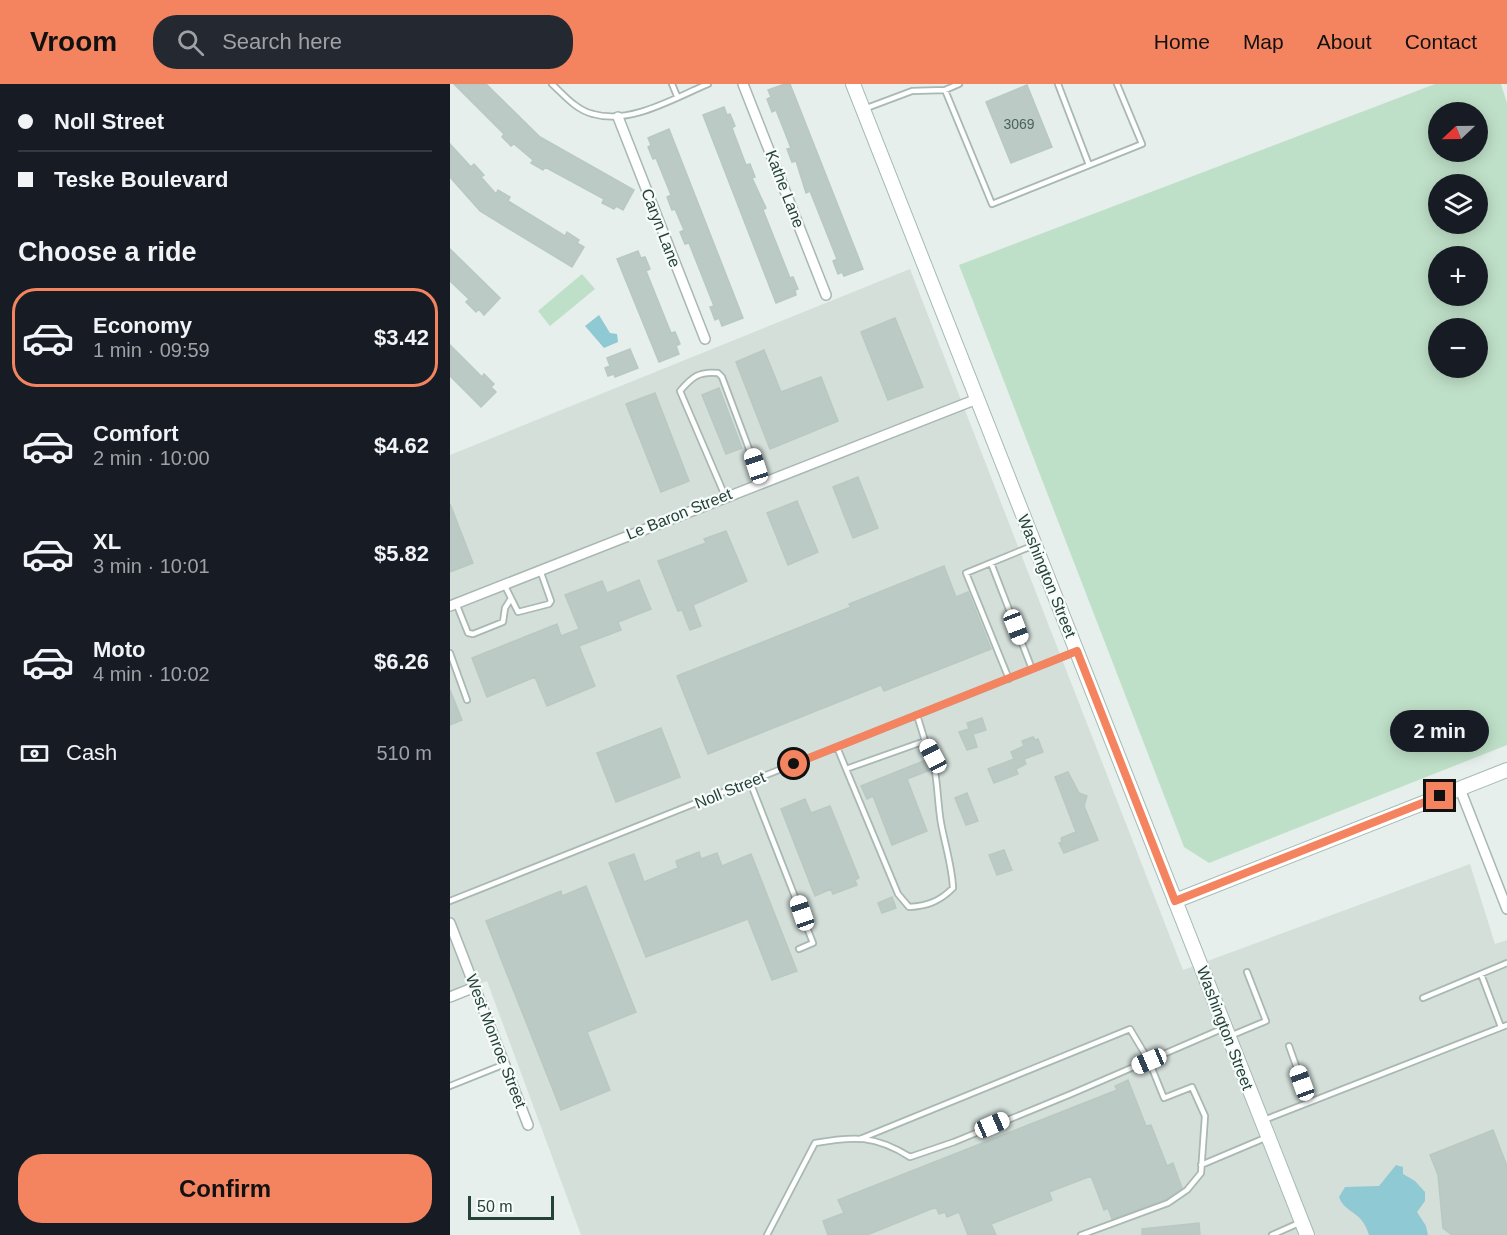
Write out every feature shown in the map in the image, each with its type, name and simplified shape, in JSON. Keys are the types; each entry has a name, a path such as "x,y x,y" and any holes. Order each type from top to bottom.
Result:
{"main road":[{"name":"Washington Street","path":"854,84 1304,1229"},
{"path":"1175,901 1507,770"}],"street":[{"name":"Kathe Lane","path":"744,84 826,295"},
{"name":"Caryn Lane","path":"618,117 705,339"},
{"name":"Le Baron Street","path":"453,604 977,399"},
{"path":"1460,789 1507,909"},
{"name":"West Monroe Street","path":"450,923 528,1125"},
{"path":"450,997 475,987"}],"lane":[{"path":"552,84 576,106 593,115 618,117 638,112 708,84"},
{"path":"672,84 677,96"},
{"path":"864,110 912,91 945,90 959,84"},
{"path":"1058,84 1089,165"},
{"path":"945,90 992,204 1142,144 1117,84"},
{"path":"725,496 680,391 694,375 706,372 718,373 722,377 761,482"},
{"path":"1009,679 966,573 1035,545"},
{"path":"991,563 1032,669"},
{"path":"504,584 510,600 522,613 549,604 551,601 540,570"},
{"path":"453,604 468,633 473,634 503,622 505,608 510,600"},
{"name":"Noll Street","path":"450,901 1077,651"},
{"path":"450,653 466,700"},
{"path":"837,747 898,894 909,907 925,906 943,898 953,888 952,872 941,823 933,756 925,741 917,715"},
{"path":"846,769 925,741"},
{"path":"750,782 813,944 799,949"},
{"path":"1423,998 1507,963"},
{"path":"767,1235 814,1143 847,1137 861,1139 887,1143 910,1157 954,1143 1149,1061 1226,1032 1266,1021 1247,972"},
{"path":"1261,1121 1504,1026 1481,974"},
{"path":"861,1139 1130,1029 1149,1061 1164,1098 1192,1086 1205,1116 1201,1173 1187,1190 1168,1203 1081,1235"},
{"path":"1288,1046 1309,1102"},
{"path":"450,1086 505,1064"},
{"path":"1201,1165 1268,1137"},
{"path":"1272,1235 1304,1229"}],"shaded area":[{"path":"910,269 1183,970 1470,864 1495,944 1507,940 1507,1235 581,1235 487,981 450,994 450,455"}],"green space":[{"path":"1435,84 1501,84 1507,103 1507,745 1209,863 1184,847 959,265"},
{"path":"582,274 595,289 550,326 538,311"}],"water":[{"path":"599,315 610,333 617,334 618,342 604,348 585,326"},
{"path":"1396,1165 1403,1167 1403,1174 1415,1181 1425,1192 1425,1201 1417,1212 1426,1226 1428,1235 1369,1235 1362,1221 1345,1207 1339,1197 1345,1187 1379,1186"}],"building":[{"path":"454,84 486,84 540,137 634,190 623,210 616,206 614,209 602,203 604,199 545,167 543,170 531,163 533,160 514,144 511,146 502,137 504,134"},
{"path":"790,84 863,269 844,276 842,272 838,274 833,261 837,259 810,191 806,193 796,161 792,162 787,149 791,148 776,110 772,112 767,99 771,97 768,90"},
{"path":"1027,85 1052,147 1011,163 986,102"},
{"path":"724,107 735,126 732,128 746,165 750,164 755,177 752,178 766,208 763,210 790,278 793,277 798,289 795,290 796,295 776,303 703,115"},
{"path":"669,129 743,318 722,326 719,318 715,320 710,307 714,306 689,243 685,244 680,232 684,230 675,209 672,210 667,197 671,195 656,158 653,159 648,147 651,145 648,138"},
{"path":"450,144 471,167 474,164 484,175 481,177 496,194 498,190 510,197 508,201 565,236 567,232 579,240 577,243 584,247 572,267 480,211 450,177"},
{"path":"450,249 500,298 484,315 479,309 476,312 466,302 469,299 450,281"},
{"path":"638,251 641,258 645,257 650,269 646,271 671,333 675,332 680,344 676,346 679,354 659,362 617,259"},
{"path":"895,318 923,387 888,400 861,332"},
{"path":"450,345 482,377 484,374 494,384 491,387 496,392 481,407 450,376"},
{"path":"630,349 638,368 615,377 614,374 608,376 605,368 610,366 607,358"},
{"path":"764,350 781,392 821,377 838,421 770,449 736,362"},
{"path":"719,388 742,448 726,454 702,395"},
{"path":"655,393 689,481 661,492 626,404"},
{"path":"858,477 878,528 853,538 833,487"},
{"path":"797,501 818,552 788,565 767,513"},
{"path":"450,504 473,563 450,572"},
{"path":"726,531 747,581 693,605 701,626 690,630 682,610 678,611 658,561 706,543 704,539"},
{"path":"944,566 956,597 968,592 991,649 884,691 881,685 708,754 677,676 851,607 849,604"},
{"path":"639,580 651,609 618,622 621,630 579,646 595,686 547,706 535,677 487,697 472,658 557,624 561,636 579,629 565,595 602,581 607,593"},
{"path":"450,690 462,720 450,725"},
{"path":"982,718 986,730 973,734 977,747 967,750 959,732 969,729 967,723"},
{"path":"661,728 680,777 616,802 597,753"},
{"path":"1033,737 1035,740 1038,739 1043,752 1024,759 1026,764 1016,769 1018,774 994,783 988,769 1014,759 1011,752 1024,746 1022,741"},
{"path":"926,760 930,770 907,779 927,831 892,845 873,796 867,799 861,786"},
{"path":"1068,772 1079,793 1087,796 1084,806 1098,840 1064,853 1059,843 1062,842 1061,838 1076,832 1055,777"},
{"path":"967,793 978,821 966,825 955,798"},
{"path":"805,799 811,813 830,806 859,878 855,880 857,885 833,894 831,889 815,896 781,809"},
{"path":"1004,850 1012,870 997,875 989,855"},
{"path":"699,852 701,859 717,853 722,866 751,854 797,971 772,980 748,919 646,957 609,863 634,854 644,882 678,868 676,861"},
{"path":"586,886 636,1012 587,1032 610,1090 561,1110 486,921 561,891 562,896"},
{"path":"892,897 896,908 882,913 878,903"},
{"path":"1128,1080 1146,1126 1151,1125 1167,1166 1173,1163 1182,1188 1166,1199 1112,1219 1108,1208 1104,1210 1091,1176 1049,1192 1052,1200 991,1224 996,1235 968,1235 959,1212 947,1217 945,1212 939,1214 936,1207 867,1235 828,1235 823,1221 844,1213 838,1200 1117,1090 1115,1086"},
{"path":"1493,1130 1507,1166 1507,1235 1452,1235 1443,1228 1438,1175 1430,1155"},
{"path":"1199,1223 1200,1235 1142,1235 1142,1229"}],"route":[{"path":"794,764 1077,651 1175,901 1440,796"}]}
